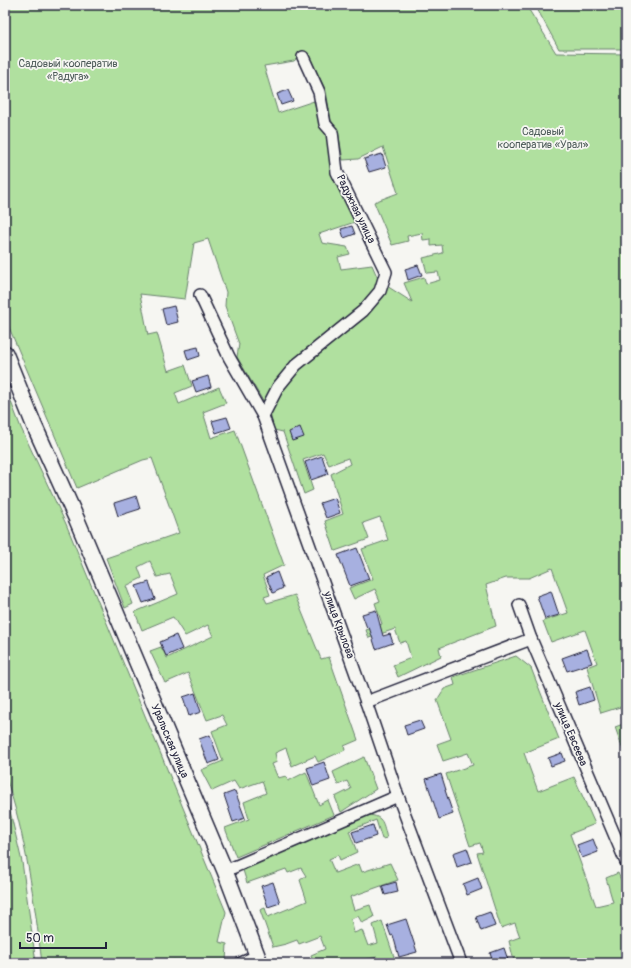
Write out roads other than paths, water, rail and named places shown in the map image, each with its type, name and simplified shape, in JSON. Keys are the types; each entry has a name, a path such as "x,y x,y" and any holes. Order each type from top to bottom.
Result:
{"main road":[{"name":"Уральская улица","path":"5,353 34,425 77,520 224,871 259,959"}],"street":[{"name":"Радужная улица","path":"263,416 278,387 296,365 363,311 380,291 386,272 337,172 332,132 326,124 319,92 303,57"},
{"name":"улица Крылова","path":"200,295 229,357 263,416 366,702 398,796 461,963"},
{"name":"улица Евсеева","path":"519,604 531,639 626,862"},
{"path":"366,702 531,639"},
{"path":"224,871 398,796"},
{"path":"241,963 259,959"}],"park label":[{"name":"Садовый кооператив «Радуга»","path":"68,69"},
{"name":"Садовый кооператив «Урал»","path":"543,137"}]}
